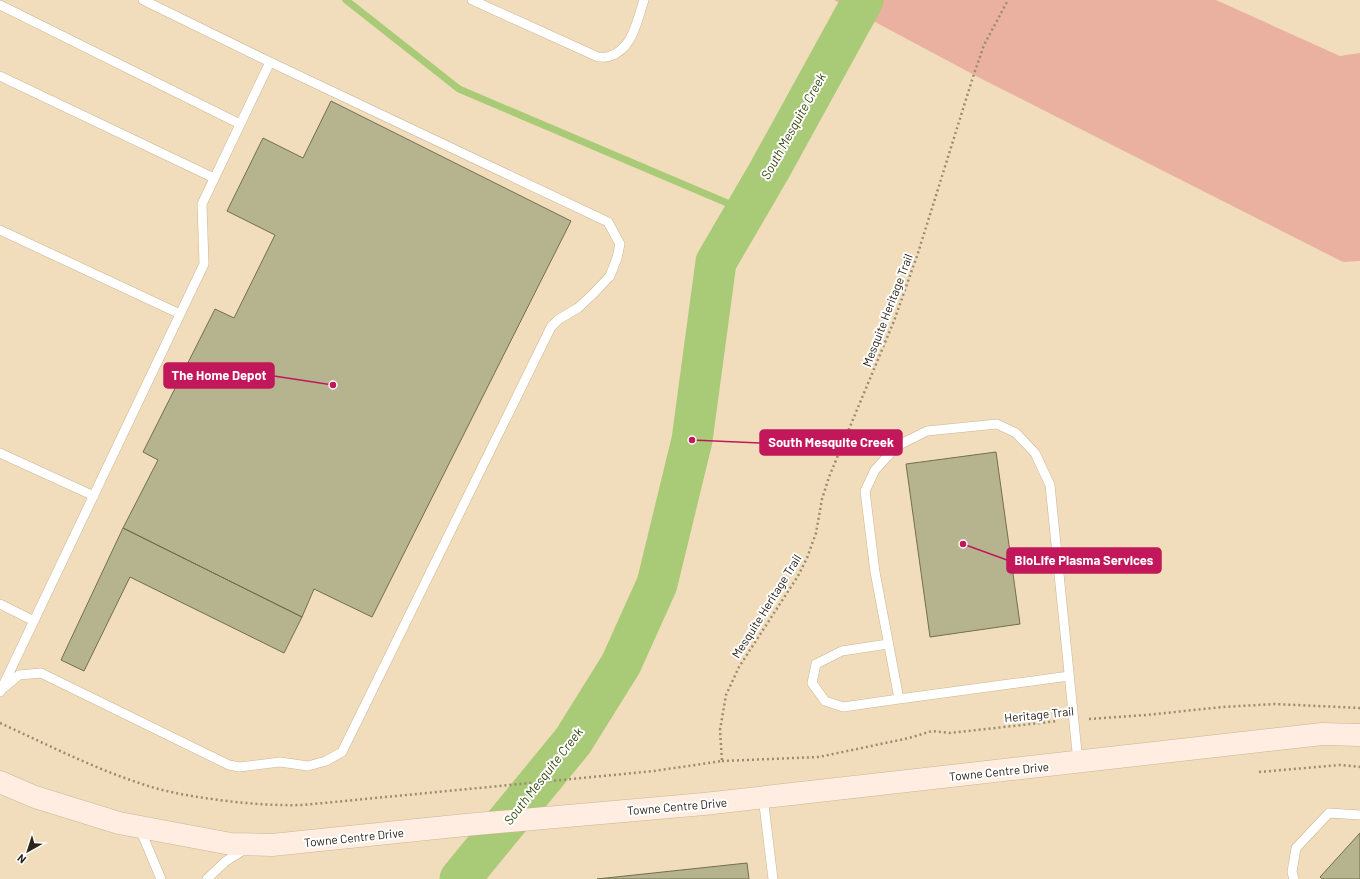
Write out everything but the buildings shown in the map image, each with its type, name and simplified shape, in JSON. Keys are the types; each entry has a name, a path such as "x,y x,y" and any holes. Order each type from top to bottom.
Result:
{"street":[{"name":"Towne Centre Drive","path":"0,782 35,797 118,823 231,844 262,845 464,825 704,804 1322,734 1360,735"}],"lane":[{"path":"0,691 19,675 42,673 229,765 239,767 280,762 308,766 326,761 342,752 551,327 559,319 578,308 610,276 617,258 620,244 608,222 270,62 143,0"},
{"path":"472,0 598,57 610,57 622,50 630,40 644,0"},
{"path":"0,5 240,124"},
{"path":"0,691 204,264 202,204 270,62"},
{"path":"0,76 214,178"},
{"path":"0,230 180,314"},
{"path":"899,699 875,572 865,491 875,470 898,446 927,431 997,424 1016,433 1036,453 1050,485 1078,762"},
{"path":"0,453 94,496"},
{"path":"0,604 34,620"},
{"path":"888,644 842,651 816,664 812,683 825,701 843,707 1069,676"},
{"path":"763,797 773,879"},
{"path":"1294,879 1292,872 1296,848 1329,813 1360,815"},
{"path":"140,827 161,879"},
{"path":"207,879 226,861 262,845"}],"path":[{"name":"Mesquite Heritage Trail","path":"722,761 720,730 726,695 739,666 798,576 808,558 816,533 822,499 829,477 894,321 910,276 984,45 1008,0"},
{"name":"Heritage Trail","path":"722,761 819,757 909,738 932,731 950,733 1074,720 1275,704 1360,708"},
{"path":"0,723 140,784 166,791 243,804 273,806 398,796 654,771 722,761"},
{"path":"1259,772 1340,764 1360,767"}],"shaded area":[{"path":"834,0 1216,0 1340,56 1360,53 1360,261 1343,262 978,77"}],"waterway":[{"path":"346,0 459,89 746,211"},
{"name":"South Mesquite Creek","path":"460,879 573,741 621,664 657,584 692,440 716,262 769,171 863,0"}],"place":[{"name":"The Home Depot","path":"333,385"},
{"name":"South Mesquite Creek","path":"692,440"},
{"name":"BioLife Plasma Services","path":"963,544"}]}
